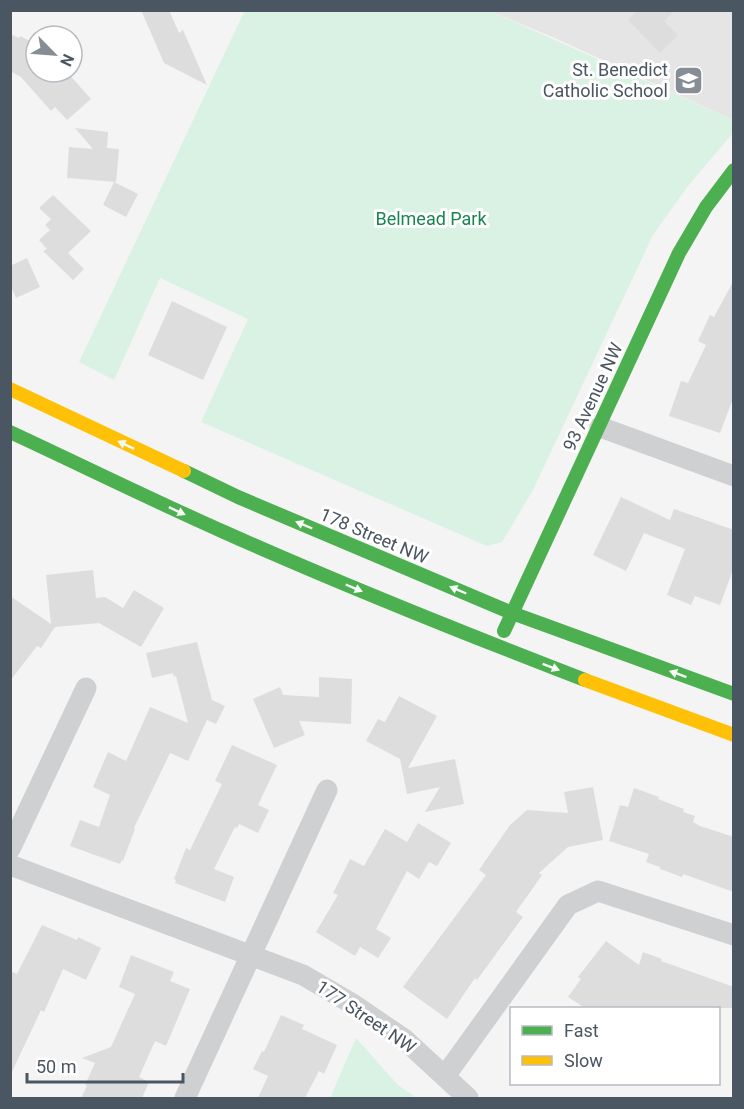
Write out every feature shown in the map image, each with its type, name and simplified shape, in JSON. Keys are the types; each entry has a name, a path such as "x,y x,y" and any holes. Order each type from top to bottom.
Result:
{"main road":[{"name":"93 Avenue NW","path":"497,647 679,253 706,207 734,170"},
{"name":"178 Street NW","path":"10,389 238,497 512,613 734,694"},
{"path":"10,432 224,532 341,583 497,647 734,735"}],"street":[{"path":"600,427 734,476"},
{"path":"10,849 86,688"},
{"path":"185,1098 327,790"},
{"name":"177 Street NW","path":"10,865 303,975 351,1003 404,1039 468,1098"},
{"path":"445,1076 568,905 598,891 734,935"}],"shaded area":[{"name":"St. Benedict Catholic School","path":"490,11 733,11 733,120 557,39"}],"green space":[{"name":"Belmead Park","path":"245,10 490,11 733,120 733,133 688,186 653,235 533,490 502,542 487,546 201,422 248,319 160,278 114,380 79,362"},
{"path":"356,1038 398,1085 417,1098 330,1098"}],"building":[{"path":"141,10 169,10 179,33 183,30 207,85 164,63"},
{"path":"638,10 675,10 664,21 678,35 660,53 628,20"},
{"path":"10,34 24,38 24,80 10,71"},
{"path":"27,84 78,84 91,99 67,120 55,107 51,111"},
{"path":"75,128 108,132 107,148 119,149 116,182 67,178 69,147 93,149"},
{"path":"114,182 138,194 126,217 103,205"},
{"path":"53,195 91,231 68,253 84,269 73,280 43,251 47,249 39,240 50,230 45,225 51,219 39,208"},
{"path":"27,258 40,287 16,298 10,285 10,266"},
{"path":"734,280 734,396 720,433 669,416 681,381 688,383 706,345 698,341 710,315 714,317"},
{"path":"172,301 227,327 203,380 148,355"},
{"path":"621,497 670,520 674,509 734,530 734,567 720,605 695,596 691,605 667,595 685,549 644,533 626,571 593,555"},
{"path":"93,570 96,598 105,597 123,608 134,590 164,608 141,647 99,623 55,627 41,648 37,646 10,681 10,596 51,624 46,575"},
{"path":"197,642 212,700 225,706 216,724 207,720 188,761 170,753 134,828 120,864 70,846 80,820 99,827 110,795 93,787 108,752 126,761 150,707 188,723 176,676 174,677 173,673 152,678 146,653"},
{"path":"319,677 352,679 351,724 299,721 305,735 274,748 253,699 280,687 283,695 319,697"},
{"path":"399,696 437,716 408,768 455,759 464,804 425,812 440,787 407,794 400,759 366,741 378,719 385,722"},
{"path":"232,745 277,765 258,805 269,810 258,833 239,824 237,828 235,827 214,869 234,877 225,902 175,883 174,879 186,848 190,850 222,784 215,781"},
{"path":"593,787 603,840 568,847 539,873 542,875 516,912 523,917 477,980 475,978 447,1019 403,987 486,875 479,870 510,825 527,810 568,813 564,792"},
{"path":"634,788 684,809 683,812 695,816 693,822 700,826 734,837 734,892 683,874 682,877 660,869 646,862 649,854 609,841 620,805 628,807"},
{"path":"418,823 451,843 437,866 429,862 419,879 407,871 376,929 391,938 378,958 360,947 355,956 316,932 338,895 333,893 350,859 364,866 385,829 407,842"},
{"path":"42,925 77,940 78,937 101,948 86,980 63,969 44,1012 41,1010 10,1076 10,971 17,974"},
{"path":"606,941 639,965 643,952 662,959 661,961 734,987 734,1008 583,1007 568,997 581,979 578,977"},
{"path":"131,955 174,972 170,981 190,989 166,1046 155,1041 139,1077 149,1082 142,1098 81,1098 95,1063 82,1058 111,1047 135,994 119,987"},
{"path":"281,1015 304,1025 302,1029 337,1045 324,1074 319,1071 305,1098 258,1098 268,1076 253,1069 262,1051 264,1052"}],"traffic: fast":[{"path":"504,631 679,253 706,207 734,170"},
{"path":"10,432 269,552 585,680"},
{"path":"184,471 238,497 512,613 734,694"}],"traffic: slow":[{"path":"10,389 184,471"},
{"path":"585,680 734,735"}],"place":[{"name":"St. Benedict Catholic School","path":"689,80"}]}
